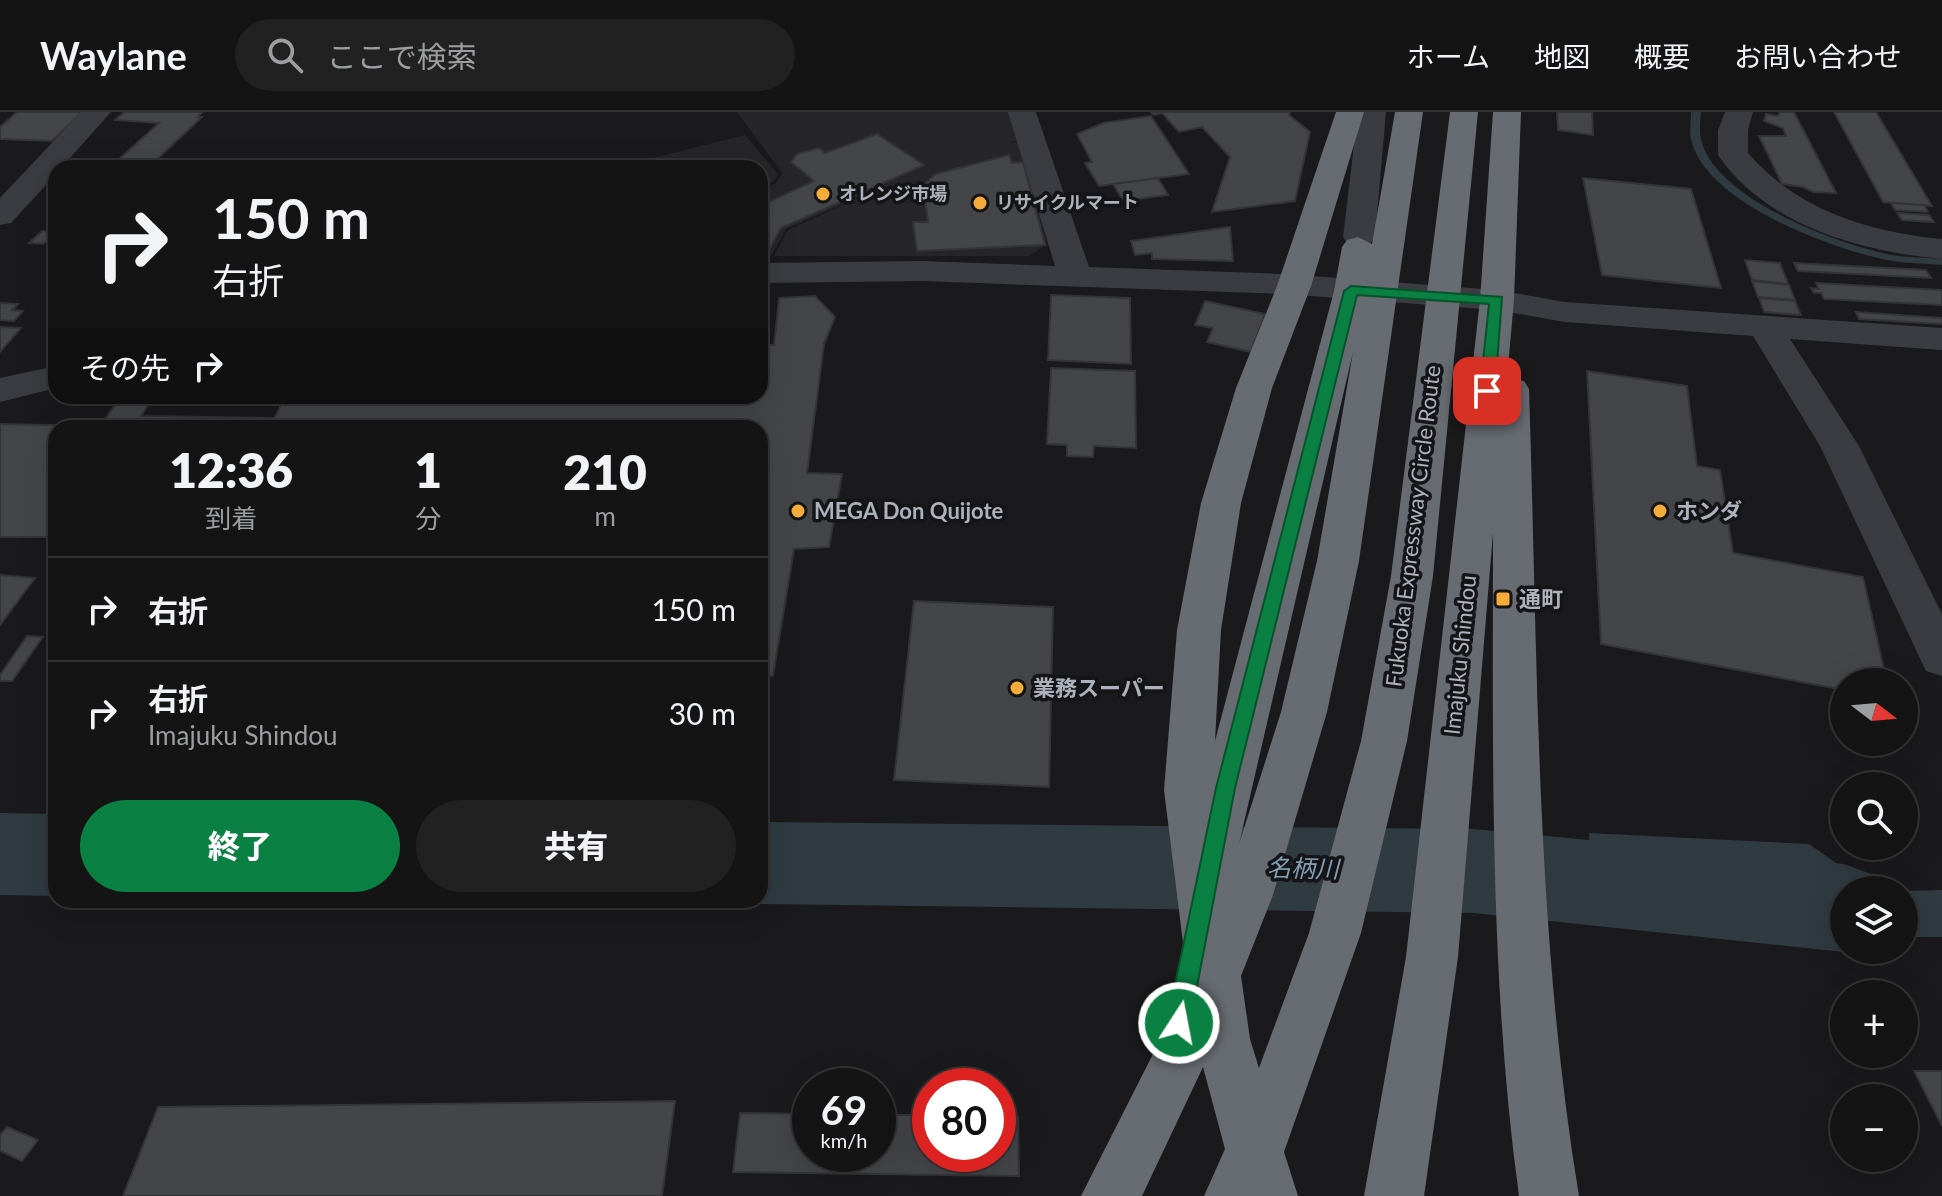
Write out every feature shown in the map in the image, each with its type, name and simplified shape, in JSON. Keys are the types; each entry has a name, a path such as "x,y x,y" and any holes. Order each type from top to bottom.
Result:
{"highway":[{"path":"1268,1196 1223,1039 1188,790 1199,630 1221,503 1233,460 1254,388 1294,286 1350,112"},
{"path":"1144,1196 1226,788 1351,291 1359,237 1395,112"},
{"path":"1111,1196 1173,1073 1248,895 1304,712 1338,561 1409,112"},
{"name":"Fukuoka Expressway Circle Route","path":"1234,1196 1265,1129 1335,933 1384,741 1412,576 1464,112"},
{"path":"1490,112 1503,198 1510,325 1517,747 1527,1024 1536,1118 1549,1196"},
{"name":"Imajuku Shindou","path":"1394,1196 1432,957 1497,300 1507,112"}],"street":[{"path":"52,160 97,112"},
{"path":"1022,112 1075,276"},
{"path":"1359,237 1372,112"},
{"path":"1739,112 1733,130 1733,155 1766,191 1823,221 1872,238 1942,249"},
{"path":"0,216 48,165"},
{"path":"768,273 908,271 1284,284 1497,300 1565,312 1942,339"},
{"path":"1764,327 1796,369 1838,445 1942,659"},
{"path":"0,390 48,379"}],"shaded area":[{"path":"737,112 1012,112 1020,140 1005,144 1020,141 1047,244 1029,256 774,256 788,230 880,188 786,229 771,256 768,256 768,186 776,183 782,173"},
{"path":"745,135 766,160 645,160"},
{"path":"768,162 778,174 768,184"},
{"path":"1589,833 1809,844 1854,876 1830,876 1830,930 1795,926 1592,920"},
{"path":"1942,890 1942,937 1918,937 1918,891"}],"building":[{"path":"17,112 82,112 52,141 0,139 0,127"},
{"path":"124,112 202,112 198,117 202,117 156,160 118,160 159,123 115,120"},
{"path":"1151,112 1290,112 1289,115 1310,132 1295,201 1212,212 1230,157 1202,127 1179,132 1162,113 1154,115"},
{"path":"1557,112 1592,112 1593,135 1558,130"},
{"path":"1780,112 1794,112 1836,193 1813,192 1782,184 1759,136 1786,136 1783,128 1764,121 1766,114 1778,116"},
{"path":"1834,112 1876,112 1932,206 1883,202"},
{"path":"1151,116 1189,174 1099,186 1085,163 1092,162 1077,134 1103,123"},
{"name":"オレンジ市場","path":"877,134 924,165 781,228 768,252 768,202 814,181 791,162 797,154 819,148 825,153"},
{"name":"リサイクルマート","path":"1009,155 1012,163 1023,162 1045,245 917,251 913,222 928,222 923,185 936,174"},
{"path":"1158,178 1168,195 1123,201 1113,184"},
{"path":"1583,178 1691,189 1721,288 1602,275"},
{"path":"1891,203 1924,205 1928,212 1895,210"},
{"path":"1897,213 1929,215 1934,222 1902,220"},
{"path":"1230,227 1233,261 1152,259 1152,253 1135,255 1131,241"},
{"path":"42,231 48,231 48,239 43,244 29,243"},
{"path":"1745,260 1780,263 1788,284 1752,280"},
{"path":"1794,263 1926,270 1931,278 1798,271"},
{"path":"1752,281 1789,285 1795,300 1758,297"},
{"path":"1816,283 1942,290 1942,305 1824,299 1821,293 1814,293 1811,288 1819,289"},
{"path":"1051,295 1130,298 1131,364 1048,360"},
{"name":"MEGA Don Quijote","path":"815,296 835,317 824,344 807,473 842,474 829,547 794,549 773,676 768,676 768,420 273,420 282,404 768,404 768,345 774,345 779,298"},
{"path":"1759,298 1795,301 1801,315 1764,312"},
{"path":"1205,301 1265,314 1251,352 1207,342 1213,328 1195,325"},
{"path":"0,303 18,304 12,310 23,311 14,321 0,320"},
{"path":"1856,312 1942,318 1942,324 1859,319"},
{"path":"0,327 21,328 0,352"},
{"path":"1051,368 1135,371 1136,448 1094,446 1093,457 1067,456 1067,445 1047,444"},
{"name":"ホンダ","path":"1587,371 1687,386 1697,466 1720,470 1733,553 1863,577 1884,668 1830,668 1830,687 1601,644"},
{"path":"116,404 149,404 141,416 274,418 273,420 104,420"},
{"path":"0,424 48,425 48,537 0,537"},
{"path":"0,575 35,578 0,625"},
{"path":"914,601 1053,607 1049,787 894,780"},
{"path":"27,636 43,637 12,681 0,681 0,675"},
{"path":"1914,1071 1942,1071 1942,1126"},
{"path":"675,1101 662,1196 123,1196 158,1107"},
{"path":"740,1113 792,1114 792,1172 896,1172 896,1115 912,1115 912,1172 1016,1172 1018,1117 1019,1176 733,1172"},
{"path":"7,1127 38,1140 22,1161 0,1151 0,1135"}],"waterway":[{"path":"1696,112 1699,148 1713,169 1755,205 1808,232 1863,251 1894,258 1942,262"},
{"name":"名柄川","path":"0,854 48,855"},
{"name":"名柄川","path":"768,863 1473,871 1830,907"}],"place":[{"name":"オレンジ市場","path":"823,194"},
{"name":"リサイクルマート","path":"980,203"},
{"name":"MEGA Don Quijote","path":"798,511"},
{"name":"ホンダ","path":"1660,511"},
{"name":"通町","path":"1503,599"},
{"name":"業務スーパー","path":"1017,688"}],"route":[{"path":"1179,1023 1226,788 1351,291 1497,300 1487,391"}]}
